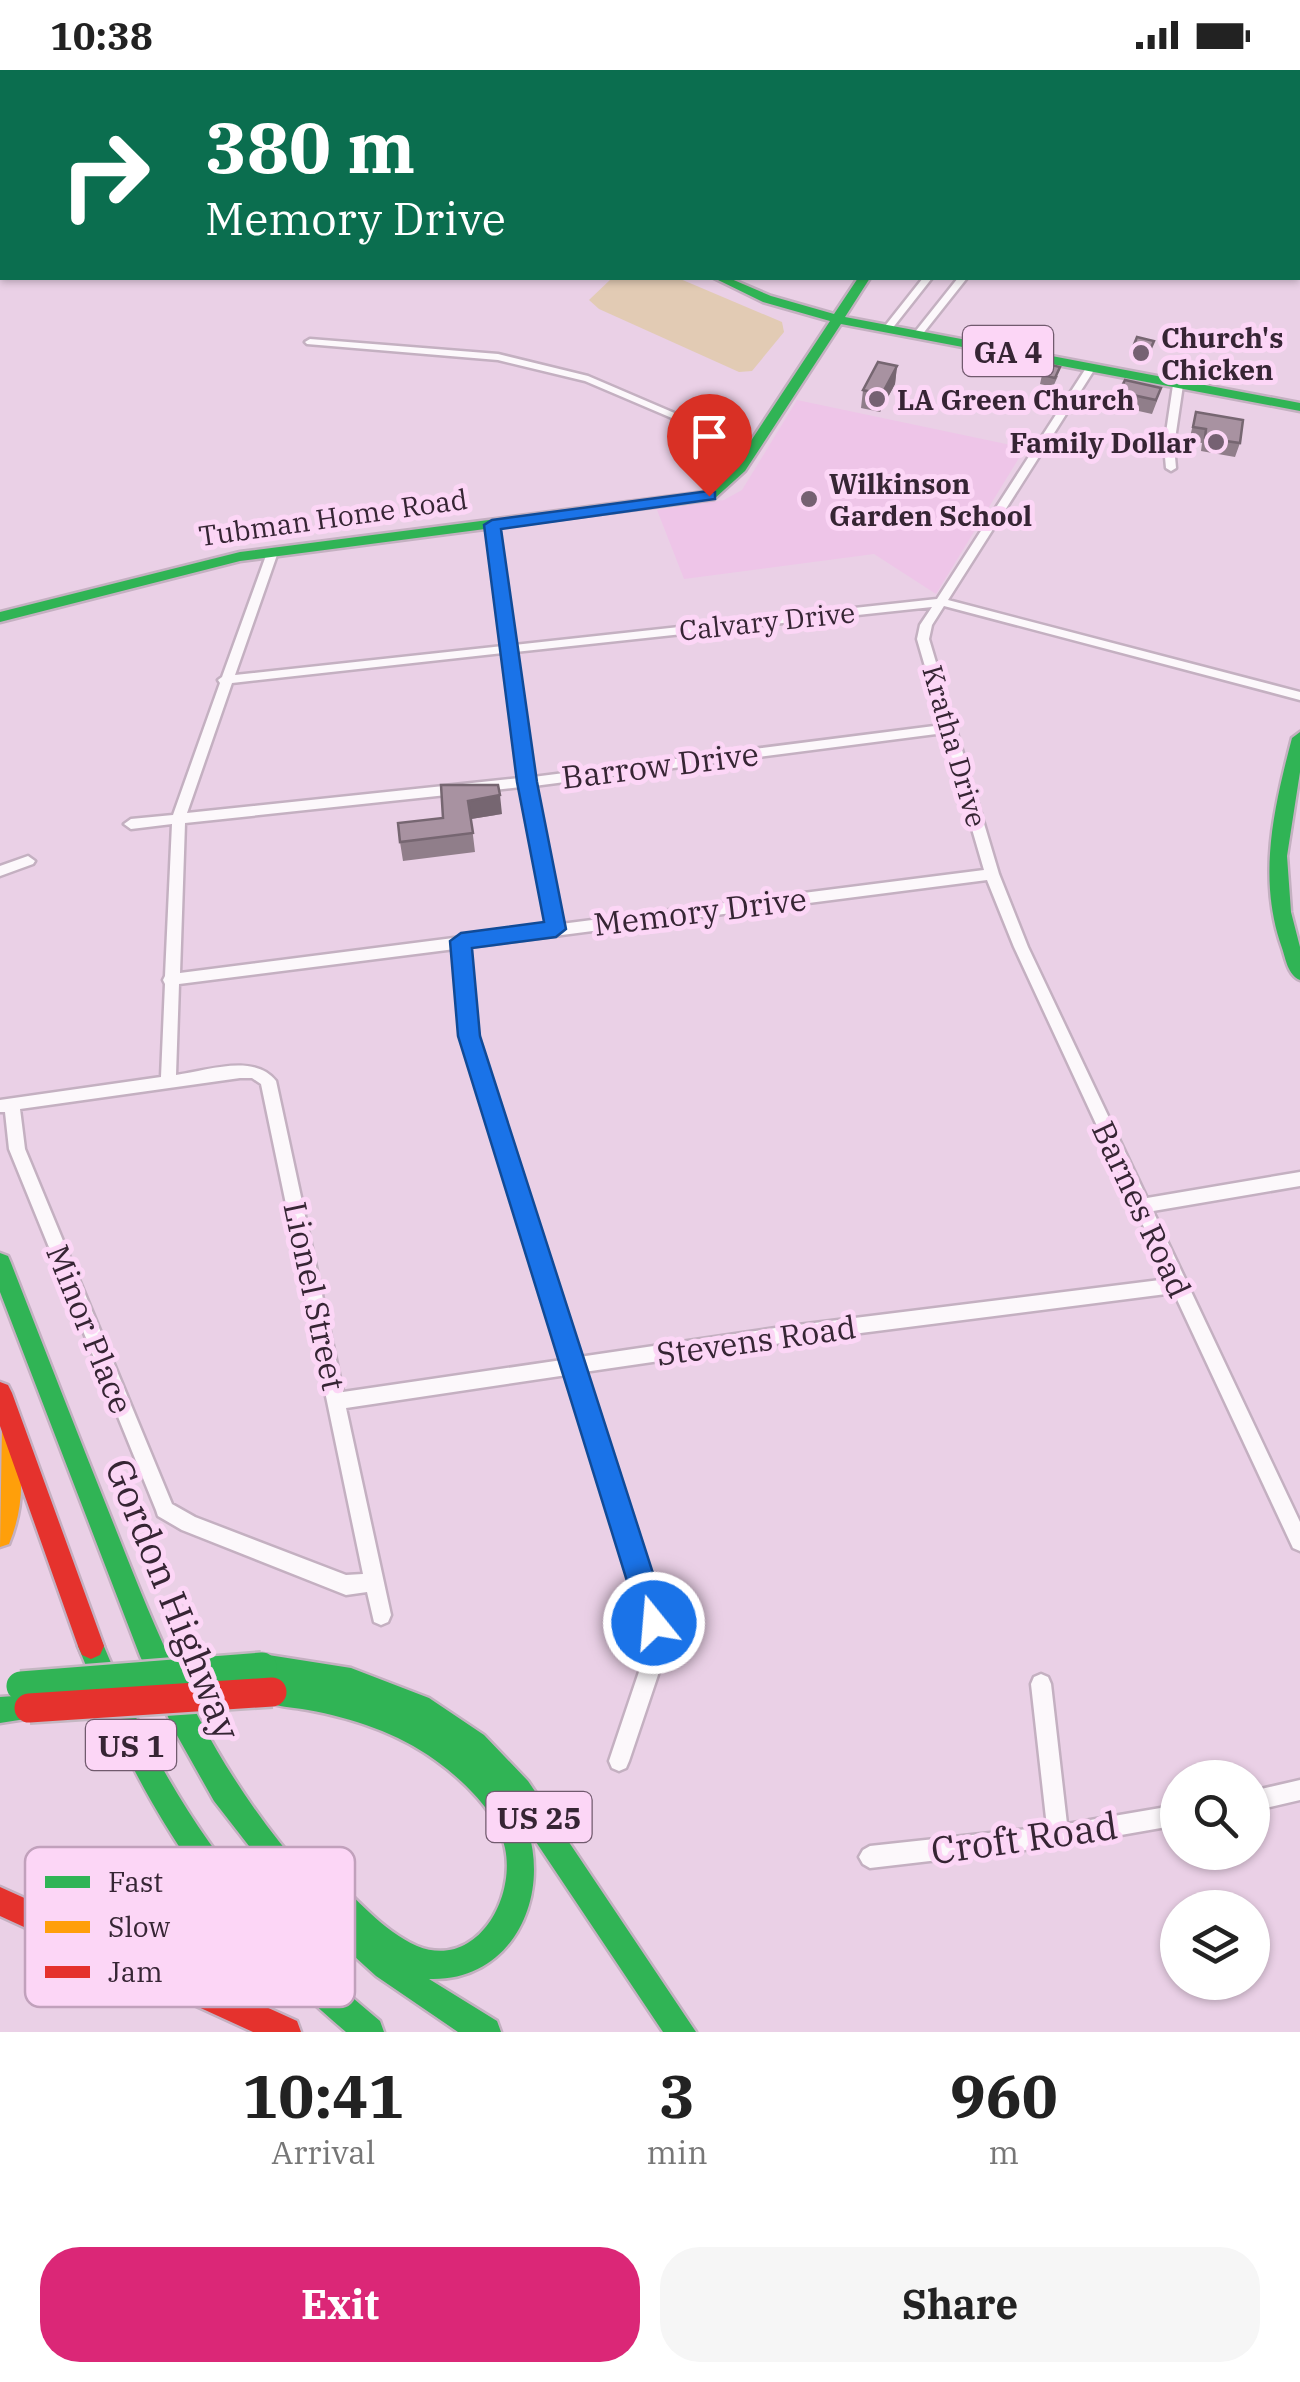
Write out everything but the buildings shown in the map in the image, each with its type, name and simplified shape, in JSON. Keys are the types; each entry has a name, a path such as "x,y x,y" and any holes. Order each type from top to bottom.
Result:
{"main road":[{"name":"GA 4","path":"724,280 767,300 836,318 1300,407"},
{"name":"Tubman Home Road","path":"0,617 183,568 272,552 709,496 728,483 802,380 836,318 863,280"},
{"path":"1300,738 1272,857 1277,911 1300,973"},
{"name":"Gordon Highway","path":"0,1263 170,1702 231,1805 268,1847"},
{"name":"US 1","path":"0,1392 120,1722 165,1804 196,1847"},
{"path":"0,1432 11,1486 0,1535"},
{"name":"US 25","path":"17,1694 262,1667 368,1684 412,1701 471,1740 528,1800 612,1938 681,2032"},
{"path":"0,1710 17,1694 272,1692 363,1708 424,1737 455,1760 504,1811 518,1834 527,1872 516,1911 484,1950 448,1965 431,1964 391,1946 355,1914"},
{"path":"231,1805 279,1847"},
{"path":"0,1901 25,1912"},
{"name":"Gordon Highway","path":"355,1941 388,1970 486,2032"},
{"path":"231,2007 286,2032"},
{"name":"US 1","path":"340,2007 369,2032"}],"street":[{"path":"888,328 925,280"},
{"path":"918,334 960,280"},
{"path":"310,342 424,348 516,361 588,379 751,448"},
{"name":"Kratha Drive","path":"992,874 923,639 926,625 1091,367"},
{"path":"1171,468 1169,446 1178,384"},
{"path":"492,525 527,782 556,929"},
{"path":"168,1083 179,818 224,680 272,552"},
{"name":"Calvary Drive","path":"224,680 942,602 1300,696"},
{"name":"Barrow Drive","path":"131,824 527,782 950,728"},
{"path":"0,871 28,862"},
{"name":"Memory Drive","path":"170,980 992,874"},
{"name":"Barnes Road","path":"992,874 1021,947 1176,1284 1300,1542"},
{"path":"461,941 469,1036 654,1623 656,1651 619,1761"},
{"name":"Lionel Street","path":"6,1105 249,1072 268,1080 381,1614"},
{"name":"Minor Place","path":"6,1105 17,1148 165,1510 188,1524 346,1584 372,1582"},
{"path":"1143,1206 1300,1179"},
{"name":"Stevens Road","path":"338,1401 1176,1284"},
{"path":"1042,1684 1058,1836"},
{"path":"1270,1797 1300,1790"},
{"name":"Croft Road","path":"870,1857 1058,1836 1160,1818"}],"shaded area":[{"path":"610,280 683,280 782,322 784,332 752,371 739,372 599,309 589,300"},
{"path":"797,400 1025,448 936,594 874,554 684,579 657,510 724,500 742,490"}],"traffic: fast":[{"path":"724,280 767,299 836,319 1300,407"},
{"path":"0,617 240,557 709,496 740,468 863,280"},
{"path":"1300,738 1285,800 1278,856 1282,912 1300,973"},
{"path":"0,1263 149,1647 202,1756 264,1847"},
{"path":"91,1646 141,1759 194,1847"},
{"path":"262,1667 351,1681 420,1707 474,1745 518,1791 681,2032"},
{"path":"21,1686 262,1667"},
{"path":"272,1692 343,1705 411,1730 471,1771 495,1798 514,1830 521,1875 516,1899 492,1942 474,1957 453,1965 413,1959 355,1918"},
{"path":"0,1710 29,1708"},
{"path":"355,1939 418,1989 486,2032"},
{"path":"339,2007 369,2032"}],"traffic: slow":[{"path":"0,1535 11,1486 2,1438"}],"traffic: jam":[{"path":"0,1393 91,1646"},
{"path":"29,1708 272,1692"},
{"path":"0,1901 25,1912"},
{"path":"231,2007 286,2032"}],"place":[{"name":"Church's Chicken","path":"1141,353"},
{"name":"LA Green Church","path":"877,399"},
{"name":"Family Dollar","path":"1216,442"},
{"name":"Wilkinson Garden School","path":"809,499"}],"route":[{"path":"654,1623 469,1036 461,941 556,929 527,782 492,525 709,496"}]}
